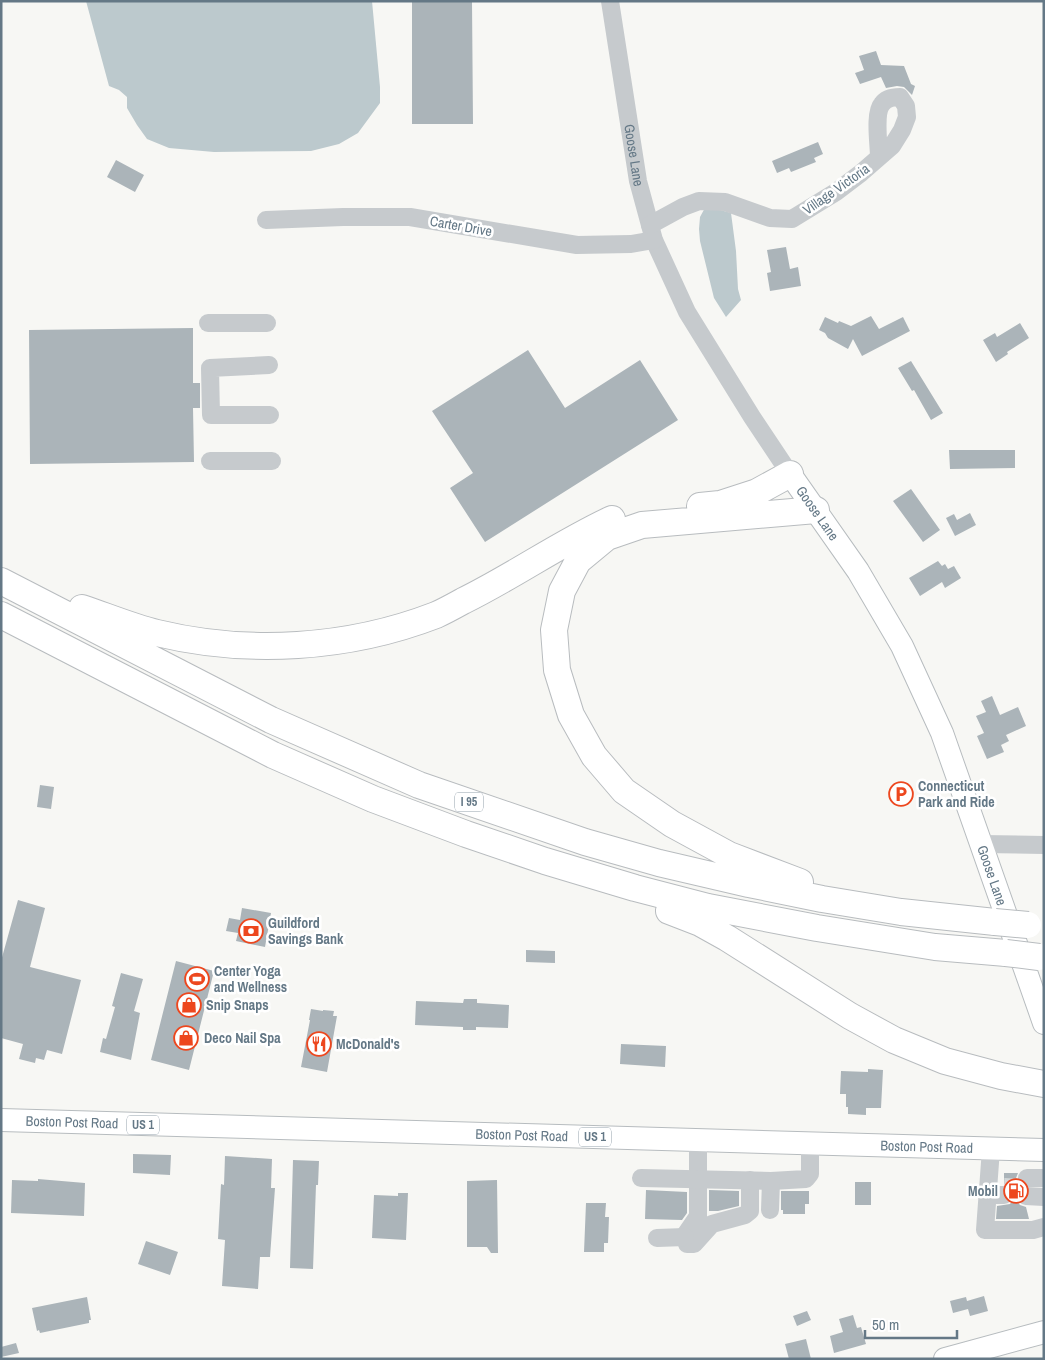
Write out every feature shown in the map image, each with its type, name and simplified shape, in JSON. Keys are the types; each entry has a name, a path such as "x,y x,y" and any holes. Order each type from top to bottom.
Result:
{"highway":[{"path":"1,574 81,608 156,633 215,644 264,646 324,644 383,632 436,614 492,587 611,519 648,511 720,504 757,492 790,474"},
{"path":"816,510 642,526 608,537 578,561 562,591 554,630 557,670 571,715 594,756 624,791 672,824 729,855 802,883 983,921"},
{"name":"I 95","path":"1,581 271,720 420,785 585,842 659,863 822,899 901,912 1036,926"},
{"name":"I 95","path":"1,615 273,755 382,802 545,861 635,888 708,907 817,928 935,946 1042,957"},
{"path":"545,861 700,923 850,1016 894,1040 945,1061 1001,1076 1044,1084"}],"main road":[{"name":"Goose Lane","path":"790,474 858,571 902,646 942,733 1044,1024"},
{"name":"Boston Post Road","path":"1,1120 1044,1150"},
{"path":"945,1359 1044,1332"}],"street":[{"name":"Goose Lane","path":"610,1 638,181 652,233 688,312 747,410 790,474"},
{"name":"Village Victoria","path":"652,233 684,207 699,201 725,202 770,218 792,219 836,192 880,157"},
{"name":"Carter Drive","path":"266,220 410,217 577,245 631,244 652,233"},
{"path":"208,323 267,322"},
{"path":"268,365 210,368 211,416 270,415"},
{"path":"210,461 272,460"},
{"path":"981,844 1044,845"},
{"path":"684,1237 698,1216 698,1140"},
{"path":"641,1178 771,1181 806,1179 810,1174 810,1144"},
{"path":"991,1149 996,1186 984,1230 1033,1230 1044,1227"},
{"path":"684,1237 687,1244 694,1244 712,1224 745,1215 750,1210 750,1180"},
{"path":"770,1210 771,1181"},
{"path":"1033,1186 1044,1197"},
{"path":"657,1238 684,1237"}],"shaded area":[{"path":"86,1 372,1 380,103 358,133 339,144 311,151 214,152 169,148 147,139 127,108 127,97 119,90 109,86"},
{"path":"706,206 731,213 738,289 741,300 726,317 714,298 700,241 700,217"}],"building":[{"path":"412,1 472,1 473,124 412,124"},
{"path":"876,51 881,65 904,66 911,84 915,86 912,95 904,87 886,88 881,77 860,84 855,73 864,70 859,56"},
{"path":"818,142 823,154 814,158 816,162 791,172 789,168 777,173 772,161"},
{"path":"116,160 144,175 135,192 107,177"},
{"path":"786,247 790,269 798,267 801,286 770,291 767,273 771,272 767,250"},
{"path":"871,316 879,329 903,317 910,331 862,356 853,339 848,349 828,338 825,333 819,330 825,317 851,326"},
{"path":"1020,323 1029,338 1007,352 1008,354 996,362 983,340 995,333 997,337"},
{"path":"193,328 193,383 200,383 200,408 193,408 194,462 30,464 29,330"},
{"path":"528,350 565,408 640,360 678,420 485,542 450,488 473,473 432,411"},
{"path":"911,361 943,413 931,420 914,390 912,391 898,368"},
{"path":"949,450 1015,450 1015,468 950,469"},
{"path":"911,489 940,530 923,542 893,501"},
{"path":"970,513 976,525 955,536 946,518 954,514 957,520"},
{"path":"938,561 942,566 945,564 948,569 954,566 961,578 945,588 942,582 920,596 909,578"},
{"path":"992,696 1000,715 1018,707 1026,726 1006,735 1009,741 1001,745 1004,752 987,759 977,736 984,733 976,716 986,712 981,701"},
{"path":"40,785 54,787 51,809 37,807"},
{"path":"18,900 45,908 30,967 81,980 62,1054 47,1050 44,1060 36,1058 35,1063 19,1059 23,1044 1,1038 1,961"},
{"path":"242,908 271,913 265,947 236,941 238,933 226,931 229,918 240,920"},
{"path":"526,950 555,951 555,963 526,962"},
{"path":"176,961 214,971 189,1070 151,1060"},
{"path":"121,973 143,979 134,1011 140,1013 131,1060 100,1052 103,1038 106,1039 115,1007 112,1006"},
{"path":"464,999 477,999 477,1003 509,1005 508,1028 476,1027 476,1030 463,1030 463,1027 415,1025 416,1001 463,1003"},
{"name":"McDonald's","path":"311,1009 334,1011 333,1016 337,1016 327,1072 301,1067"},
{"path":"621,1044 666,1046 665,1067 620,1064"},
{"path":"868,1069 883,1070 881,1108 866,1108 866,1115 848,1114 846,1094 840,1094 841,1071 868,1072"},
{"path":"133,1154 171,1155 170,1175 133,1173"},
{"path":"225,1156 272,1159 271,1188 275,1188 270,1257 260,1257 258,1289 222,1286 225,1240 218,1239 221,1184 224,1185"},
{"path":"293,1160 319,1161 318,1185 316,1185 313,1269 290,1268"},
{"path":"1004,1173 1018,1173 1016,1178 1021,1187 1015,1196 1020,1205 1026,1207 1029,1219 996,1219 997,1206 1010,1204 1015,1195 1013,1189 1004,1184"},
{"path":"38,1179 85,1183 84,1216 11,1213 12,1180 38,1181"},
{"path":"497,1180 498,1253 491,1253 487,1247 467,1247 467,1181"},
{"path":"855,1182 871,1182 871,1205 855,1205"},
{"path":"646,1190 687,1192 687,1213 682,1220 645,1219"},
{"path":"709,1190 739,1191 739,1206 709,1211"},
{"path":"781,1191 809,1191 809,1204 805,1204 805,1214 783,1214 783,1210 781,1210"},
{"path":"398,1193 408,1193 406,1240 372,1238 374,1195 398,1196"},
{"path":"586,1203 606,1203 605,1217 609,1217 608,1243 604,1243 604,1252 584,1252"},
{"path":"146,1241 178,1252 170,1275 138,1264"},
{"path":"984,1296 988,1311 970,1316 968,1309 953,1313 950,1301 966,1297 967,1301"},
{"path":"87,1297 91,1320 89,1320 89,1323 40,1333 39,1330 37,1331 32,1308"},
{"path":"807,1311 811,1320 797,1326 793,1316"},
{"path":"853,1315 857,1328 861,1327 866,1344 834,1353 830,1336 843,1332 839,1319"},
{"path":"806,1339 811,1359 789,1359 785,1344"},
{"path":"16,1343 19,1353 1,1357 1,1347"}],"tunnel":[{"path":"1004,1187 1026,1188"}],"place":[{"name":"Connecticut Park and Ride","path":"901,794"},
{"name":"Guildford Savings Bank","path":"251,931"},
{"name":"Center Yoga and Wellness","path":"197,979"},
{"name":"Snip Snaps","path":"189,1005"},
{"name":"Deco Nail Spa","path":"186,1038"},
{"name":"McDonald's","path":"319,1044"},
{"name":"Mobil","path":"1016,1191"}]}
